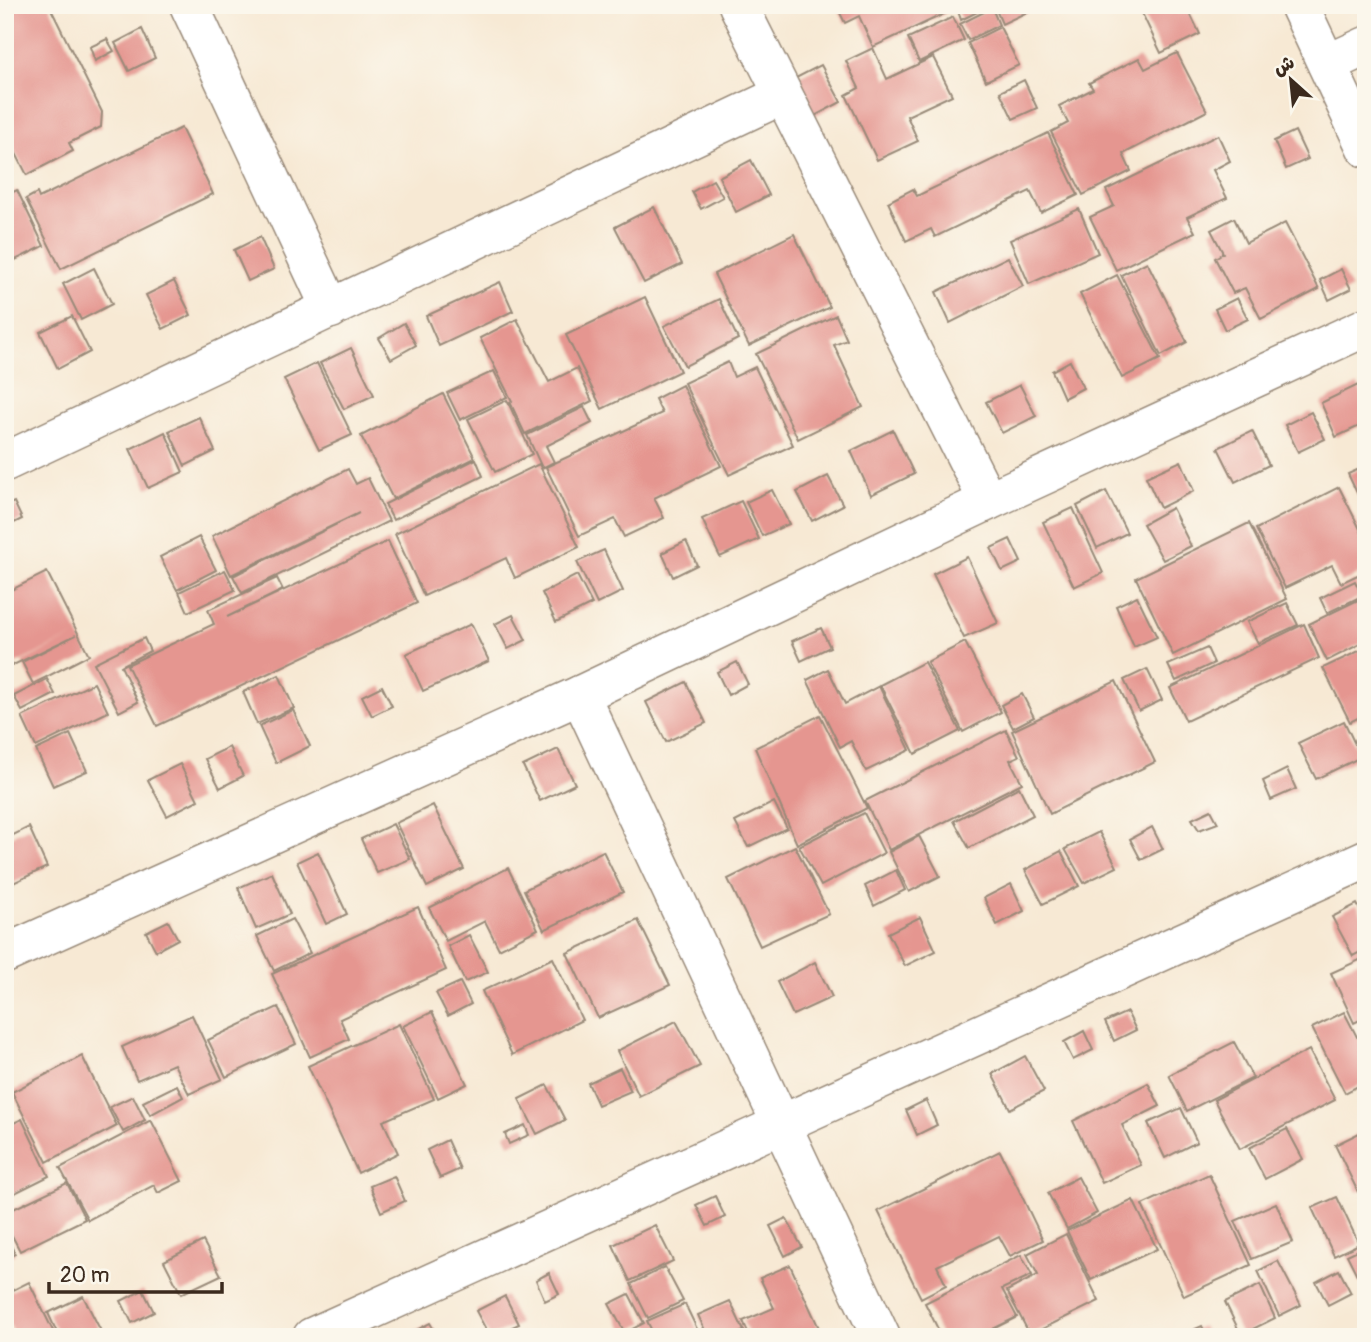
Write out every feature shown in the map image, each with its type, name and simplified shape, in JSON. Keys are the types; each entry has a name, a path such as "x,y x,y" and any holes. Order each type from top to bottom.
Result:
{"street":[{"path":"189,5 331,309"},
{"path":"738,5 988,501"},
{"path":"1299,5 1366,148"},
{"path":"1326,64 1366,46"},
{"path":"5,461 782,95"},
{"path":"5,954 580,695 988,501 1366,327"},
{"path":"580,695 881,1337"},
{"path":"312,1337 1366,859"}],"building":[{"path":"17,5 49,5 102,112 101,127 69,143 73,151 27,175 5,132 5,11"},
{"path":"836,5 987,7 961,20 957,8 873,47 859,16 845,23"},
{"path":"994,5 1042,5 1002,24"},
{"path":"1138,5 1186,5 1200,34 1161,53"},
{"path":"992,8 999,25 968,40 960,24"},
{"path":"953,17 964,40 919,62 908,38"},
{"path":"1000,27 1019,65 986,81 968,43"},
{"path":"142,29 155,58 129,71 115,43"},
{"path":"107,39 114,51 95,61 90,47"},
{"path":"873,48 887,79 933,57 952,95 907,116 918,141 877,160 846,95 859,88 846,61"},
{"path":"1177,53 1207,111 1123,154 1131,171 1083,195 1051,132 1068,123 1059,106 1093,89 1089,83 1139,58 1145,69"},
{"path":"821,65 841,102 811,118 792,80"},
{"path":"1024,80 1037,108 1013,119 1000,92"},
{"path":"181,128 213,194 61,269 26,199 37,193 39,198"},
{"path":"1295,131 1308,159 1286,169 1274,141"},
{"path":"1048,133 1078,195 1041,213 1030,191 935,237 931,229 906,241 888,202 913,189 917,196"},
{"path":"1218,135 1230,161 1213,170 1227,198 1187,217 1195,232 1116,270 1090,217 1114,206 1106,190"},
{"path":"751,160 769,195 736,212 719,177"},
{"path":"713,180 723,197 701,209 692,192"},
{"path":"17,190 44,246 5,265 5,196"},
{"path":"654,207 682,264 644,283 615,227"},
{"path":"1079,209 1098,253 1029,284 1010,240"},
{"path":"1234,218 1246,243 1285,223 1319,289 1261,319 1245,288 1233,293 1215,258 1223,253 1211,230"},
{"path":"794,234 830,307 749,346 714,274"},
{"path":"260,237 274,269 248,281 234,250"},
{"path":"1008,257 1023,286 950,323 936,292"},
{"path":"1147,262 1187,342 1161,356 1121,275"},
{"path":"94,268 112,304 81,320 63,284"},
{"path":"1341,269 1351,289 1329,300 1320,280"},
{"path":"1117,275 1160,359 1122,378 1080,294"},
{"path":"174,281 191,315 163,329 146,295"},
{"path":"500,282 513,311 439,346 426,316"},
{"path":"645,297 680,371 602,409 566,335"},
{"path":"1237,298 1248,319 1225,330 1215,309"},
{"path":"719,299 738,339 685,366 664,326"},
{"path":"836,315 847,340 834,345 863,407 798,439 756,354"},
{"path":"72,316 90,352 58,369 40,332"},
{"path":"517,319 549,382 577,368 592,401 525,434 510,402 512,401 480,338"},
{"path":"404,323 416,345 391,359 379,338"},
{"path":"351,348 374,395 344,409 320,363"},
{"path":"1070,361 1083,388 1064,398 1052,371"},
{"path":"728,362 734,377 755,367 793,445 729,475 684,383"},
{"path":"317,363 352,435 319,450 284,379"},
{"path":"494,371 507,397 460,420 447,393"},
{"path":"682,385 721,466 654,498 664,518 624,537 615,519 579,536 546,467 662,413 655,399"},
{"path":"1020,385 1036,416 1002,433 986,402"},
{"path":"1358,385 1366,403 1366,423 1336,437 1321,403"},
{"path":"443,394 475,458 393,499 361,436"},
{"path":"507,400 532,454 495,472 468,419"},
{"path":"584,407 592,423 546,446 554,462 542,468 527,435"},
{"path":"1311,412 1325,439 1298,452 1285,425"},
{"path":"199,417 215,451 185,466 169,431"},
{"path":"893,430 914,474 871,495 851,451"},
{"path":"1252,431 1269,465 1235,482 1218,448"},
{"path":"165,432 183,472 148,488 130,449"},
{"path":"476,459 483,476 393,520 385,504"},
{"path":"1181,461 1194,491 1160,508 1146,477"},
{"path":"539,464 579,547 515,578 506,558 424,596 395,534"},
{"path":"1366,466 1366,512 1348,474"},
{"path":"348,469 356,484 368,478 389,521 242,593 233,576 359,513 231,575 212,536"},
{"path":"828,476 843,505 812,521 797,492"},
{"path":"1339,487 1366,541 1366,571 1341,583 1332,565 1285,588 1256,529"},
{"path":"772,490 789,524 762,536 746,502"},
{"path":"1106,491 1127,533 1097,548 1077,506"},
{"path":"741,501 759,539 720,557 702,519"},
{"path":"14,502 22,519 8,526 5,506"},
{"path":"1073,508 1103,573 1074,587 1043,522"},
{"path":"1172,508 1191,546 1163,560 1143,524"},
{"path":"1249,523 1287,599 1173,655 1136,578"},
{"path":"199,537 216,570 177,590 160,557"},
{"path":"1010,539 1021,562 1002,571 991,548"},
{"path":"388,541 417,603 157,726 127,665 214,624 208,610 277,578 283,590 227,617"},
{"path":"686,541 697,565 673,577 662,553"},
{"path":"604,550 623,591 597,604 577,562"},
{"path":"967,557 998,623 964,638 933,574"},
{"path":"225,570 235,590 188,612 179,592"},
{"path":"47,572 89,655 33,684 22,662 76,635 5,669 5,593"},
{"path":"577,575 592,604 556,622 542,593"},
{"path":"1355,581 1362,596 1327,613 1320,598"},
{"path":"1137,596 1157,637 1134,647 1116,606"},
{"path":"1366,596 1366,641 1327,661 1309,624"},
{"path":"1287,603 1298,625 1258,643 1247,622"},
{"path":"513,615 526,640 508,649 495,624"},
{"path":"471,624 489,661 423,691 406,654"},
{"path":"1304,624 1319,658 1186,721 1170,688"},
{"path":"821,628 830,647 801,661 792,641"},
{"path":"144,638 150,651 121,666 138,702 119,712 94,663"},
{"path":"965,642 1001,712 963,732 927,662"},
{"path":"1207,648 1214,663 1176,681 1168,665"},
{"path":"1361,650 1366,660 1366,714 1350,722 1323,668"},
{"path":"737,662 748,684 728,695 717,672"},
{"path":"924,662 960,731 915,754 880,685"},
{"path":"828,669 845,704 879,686 910,750 866,771 851,741 840,747 807,680"},
{"path":"1147,669 1162,700 1139,711 1124,680"},
{"path":"279,675 294,708 257,724 243,692"},
{"path":"47,679 55,694 22,711 14,696"},
{"path":"1116,681 1155,762 1050,814 1012,731"},
{"path":"686,682 706,723 666,742 646,702"},
{"path":"94,683 108,712 36,747 22,717"},
{"path":"382,686 392,706 372,716 362,696"},
{"path":"1022,694 1034,717 1013,728 1001,705"},
{"path":"293,710 310,746 276,763 259,726"},
{"path":"820,715 867,808 797,844 755,748"},
{"path":"1344,721 1361,757 1316,779 1298,743"},
{"path":"1006,730 1019,756 1010,760 1022,783 889,850 865,801"},
{"path":"70,734 87,771 53,786 36,750"},
{"path":"229,747 243,776 220,788 205,759"},
{"path":"558,749 575,784 540,801 523,766"},
{"path":"180,764 198,800 167,816 148,780"},
{"path":"1287,769 1296,789 1271,800 1263,781"},
{"path":"1019,787 1033,815 969,848 954,821"},
{"path":"774,802 787,828 748,847 735,822"},
{"path":"433,805 464,869 427,887 396,823"},
{"path":"1211,810 1218,823 1199,830 1192,819"},
{"path":"864,813 884,853 821,886 799,846"},
{"path":"393,824 410,859 377,873 361,839"},
{"path":"29,827 47,867 9,885 5,878 5,839"},
{"path":"1152,827 1163,849 1141,860 1130,839"},
{"path":"1099,832 1117,867 1084,883 1065,849"},
{"path":"919,836 940,876 909,892 889,852"},
{"path":"795,846 829,914 760,946 728,879"},
{"path":"603,851 623,892 544,930 524,890"},
{"path":"1061,851 1079,886 1043,904 1025,870"},
{"path":"318,852 347,914 326,924 297,862"},
{"path":"508,868 538,929 499,949 485,921 446,941 429,908"},
{"path":"896,870 905,890 874,906 865,886"},
{"path":"272,873 290,914 256,929 238,888"},
{"path":"1011,884 1024,911 997,925 984,898"},
{"path":"1357,904 1366,922 1366,949 1353,956 1332,917"},
{"path":"418,907 446,970 340,1019 349,1039 310,1057 272,974"},
{"path":"920,917 936,951 905,966 888,933"},
{"path":"292,919 310,953 274,971 257,936"},
{"path":"638,920 670,985 598,1018 567,953"},
{"path":"168,921 178,939 156,951 146,932"},
{"path":"469,935 488,972 465,982 448,946"},
{"path":"1366,957 1366,1017 1354,1023 1331,973"},
{"path":"553,958 582,1020 512,1055 482,991"},
{"path":"815,962 832,997 793,1015 777,982"},
{"path":"460,982 471,1004 448,1016 436,993"},
{"path":"278,1007 296,1044 226,1077 208,1040"},
{"path":"432,1012 467,1084 438,1098 403,1026"},
{"path":"1127,1012 1136,1030 1114,1041 1105,1022"},
{"path":"1344,1012 1357,1037 1366,1033 1366,1082 1345,1093 1312,1028"},
{"path":"192,1015 222,1079 189,1094 174,1064 137,1080 122,1047"},
{"path":"676,1021 700,1066 639,1096 617,1051"},
{"path":"399,1024 434,1099 383,1121 398,1153 358,1173 308,1066"},
{"path":"1084,1031 1093,1050 1073,1060 1064,1042"},
{"path":"1234,1042 1253,1078 1187,1111 1169,1075"},
{"path":"1309,1050 1335,1100 1240,1149 1214,1100"},
{"path":"82,1056 117,1126 47,1162 12,1092"},
{"path":"1025,1056 1044,1091 1010,1109 992,1074"},
{"path":"620,1068 631,1091 598,1105 588,1083"},
{"path":"1148,1083 1160,1106 1122,1125 1141,1165 1102,1183 1073,1121"},
{"path":"177,1085 183,1097 150,1115 143,1102"},
{"path":"547,1085 565,1120 537,1134 519,1099"},
{"path":"133,1096 145,1120 123,1132 110,1107"},
{"path":"926,1100 937,1125 917,1135 906,1110"},
{"path":"1181,1108 1197,1142 1165,1158 1148,1123"},
{"path":"22,1119 49,1176 5,1198 5,1127"},
{"path":"151,1120 182,1181 158,1193 154,1185 88,1220 60,1168"},
{"path":"525,1125 529,1135 509,1144 505,1134"},
{"path":"1287,1129 1303,1159 1265,1179 1249,1148"},
{"path":"1359,1133 1366,1147 1366,1189 1358,1192 1335,1145"},
{"path":"447,1140 460,1169 440,1178 427,1150"},
{"path":"1000,1151 1043,1240 1010,1256 999,1236 937,1266 946,1285 921,1298 878,1211"},
{"path":"1209,1174 1251,1265 1184,1296 1142,1205"},
{"path":"394,1176 405,1201 381,1212 370,1186"},
{"path":"1078,1177 1097,1213 1067,1229 1048,1193"},
{"path":"67,1183 85,1219 20,1251 5,1222 5,1213"},
{"path":"715,1196 725,1217 707,1226 696,1205"},
{"path":"1337,1197 1359,1244 1334,1256 1312,1208"},
{"path":"1133,1200 1157,1249 1091,1280 1067,1231"},
{"path":"1276,1203 1293,1242 1252,1259 1235,1221"},
{"path":"786,1218 802,1247 785,1256 770,1226"},
{"path":"655,1225 673,1261 630,1281 613,1245"},
{"path":"5,1233 15,1254 5,1259"},
{"path":"1066,1234 1099,1301 1030,1335 1007,1291 1038,1275 1027,1254"},
{"path":"203,1241 221,1275 181,1294 164,1261"},
{"path":"1366,1246 1366,1281 1361,1283 1347,1255"},
{"path":"1021,1255 1032,1275 1002,1289 1017,1317 977,1337 942,1337 925,1303"},
{"path":"1278,1261 1301,1305 1279,1316 1258,1271"},
{"path":"790,1265 819,1328 800,1337 750,1337 743,1321 774,1308 760,1278"},
{"path":"665,1267 683,1301 648,1318 631,1284"},
{"path":"1339,1270 1351,1293 1328,1305 1316,1282"},
{"path":"549,1273 559,1294 545,1301 536,1280"},
{"path":"29,1282 56,1337 16,1337 5,1316 5,1294"},
{"path":"1260,1285 1275,1318 1241,1335 1225,1302"},
{"path":"143,1290 154,1312 132,1323 121,1301"},
{"path":"629,1294 644,1323 625,1333 609,1304"},
{"path":"83,1296 103,1335 59,1337 48,1313"},
{"path":"505,1296 519,1324 490,1337 476,1311"},
{"path":"730,1301 744,1331 731,1337 708,1337 698,1315"},
{"path":"685,1304 700,1335 655,1337 647,1321"},
{"path":"430,1323 438,1337 403,1337"},
{"path":"1202,1326 1207,1337 1177,1337"}]}
